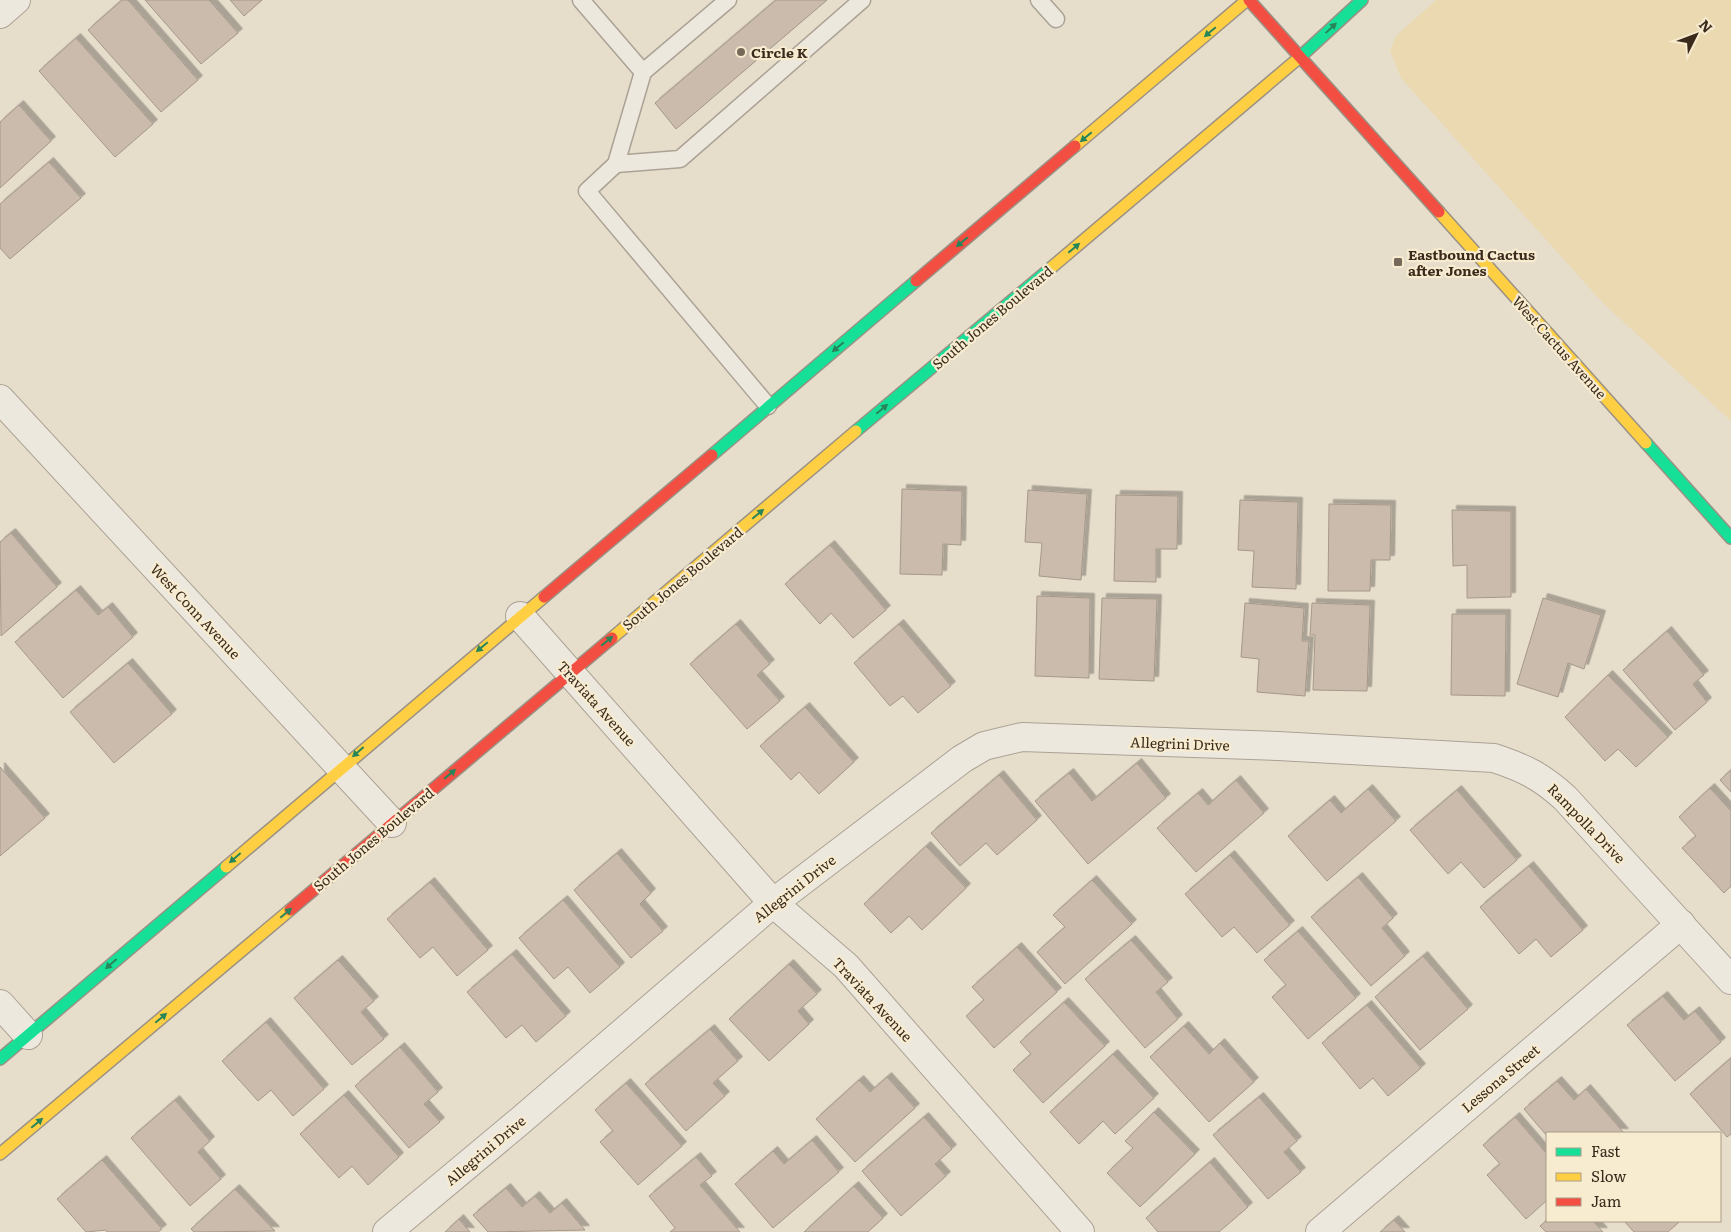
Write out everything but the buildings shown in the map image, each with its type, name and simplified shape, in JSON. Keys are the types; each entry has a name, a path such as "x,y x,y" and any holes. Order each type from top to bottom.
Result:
{"main road":[{"name":"West Cactus Avenue","path":"1248,0 1731,538"},
{"path":"0,1059 340,768 1248,0"},
{"name":"South Jones Boulevard","path":"0,1154 1300,57 1362,0"}],"street":[{"path":"0,14 16,0"},
{"name":"West Conn Avenue","path":"0,399 392,824"},
{"name":"Traviata Avenue","path":"520,616 773,903 846,966 1080,1232"},
{"name":"Allegrini Drive","path":"387,1232 520,1121 773,903 962,759 984,746 1022,737 1278,746"},
{"name":"Rampolla Drive","path":"1278,746 1494,758 1544,779 1565,798 1731,980"},
{"name":"Lessona Street","path":"1320,1232 1681,924"},
{"path":"0,1004 28,1035"}],"lane":[{"path":"581,0 643,72"},
{"path":"728,0 643,72 616,164 587,191 768,406"},
{"path":"616,164 680,159 862,0"},
{"path":"1039,0 1056,19"}],"sand":[{"path":"1436,0 1731,0 1731,421 1603,303 1401,78 1390,51 1396,36"}],"traffic: fast":[{"path":"1300,57 1362,0"},
{"path":"856,431 1052,267"},
{"path":"712,455 916,281"},
{"path":"1646,443 1731,538"},
{"path":"0,1059 226,867"}],"traffic: slow":[{"path":"1075,146 1247,0"},
{"path":"1052,267 1300,57"},
{"path":"1439,212 1646,443"},
{"path":"612,638 856,431"},
{"path":"226,867 544,597"},
{"path":"0,1154 290,910"}],"traffic: jam":[{"path":"1249,0 1439,212"},
{"path":"916,281 1075,146"},
{"path":"544,597 712,455"},
{"path":"290,910 612,638"}],"place":[{"name":"Circle K","path":"741,52"},
{"name":"Eastbound Cactus after Jones","path":"1398,262"}]}
